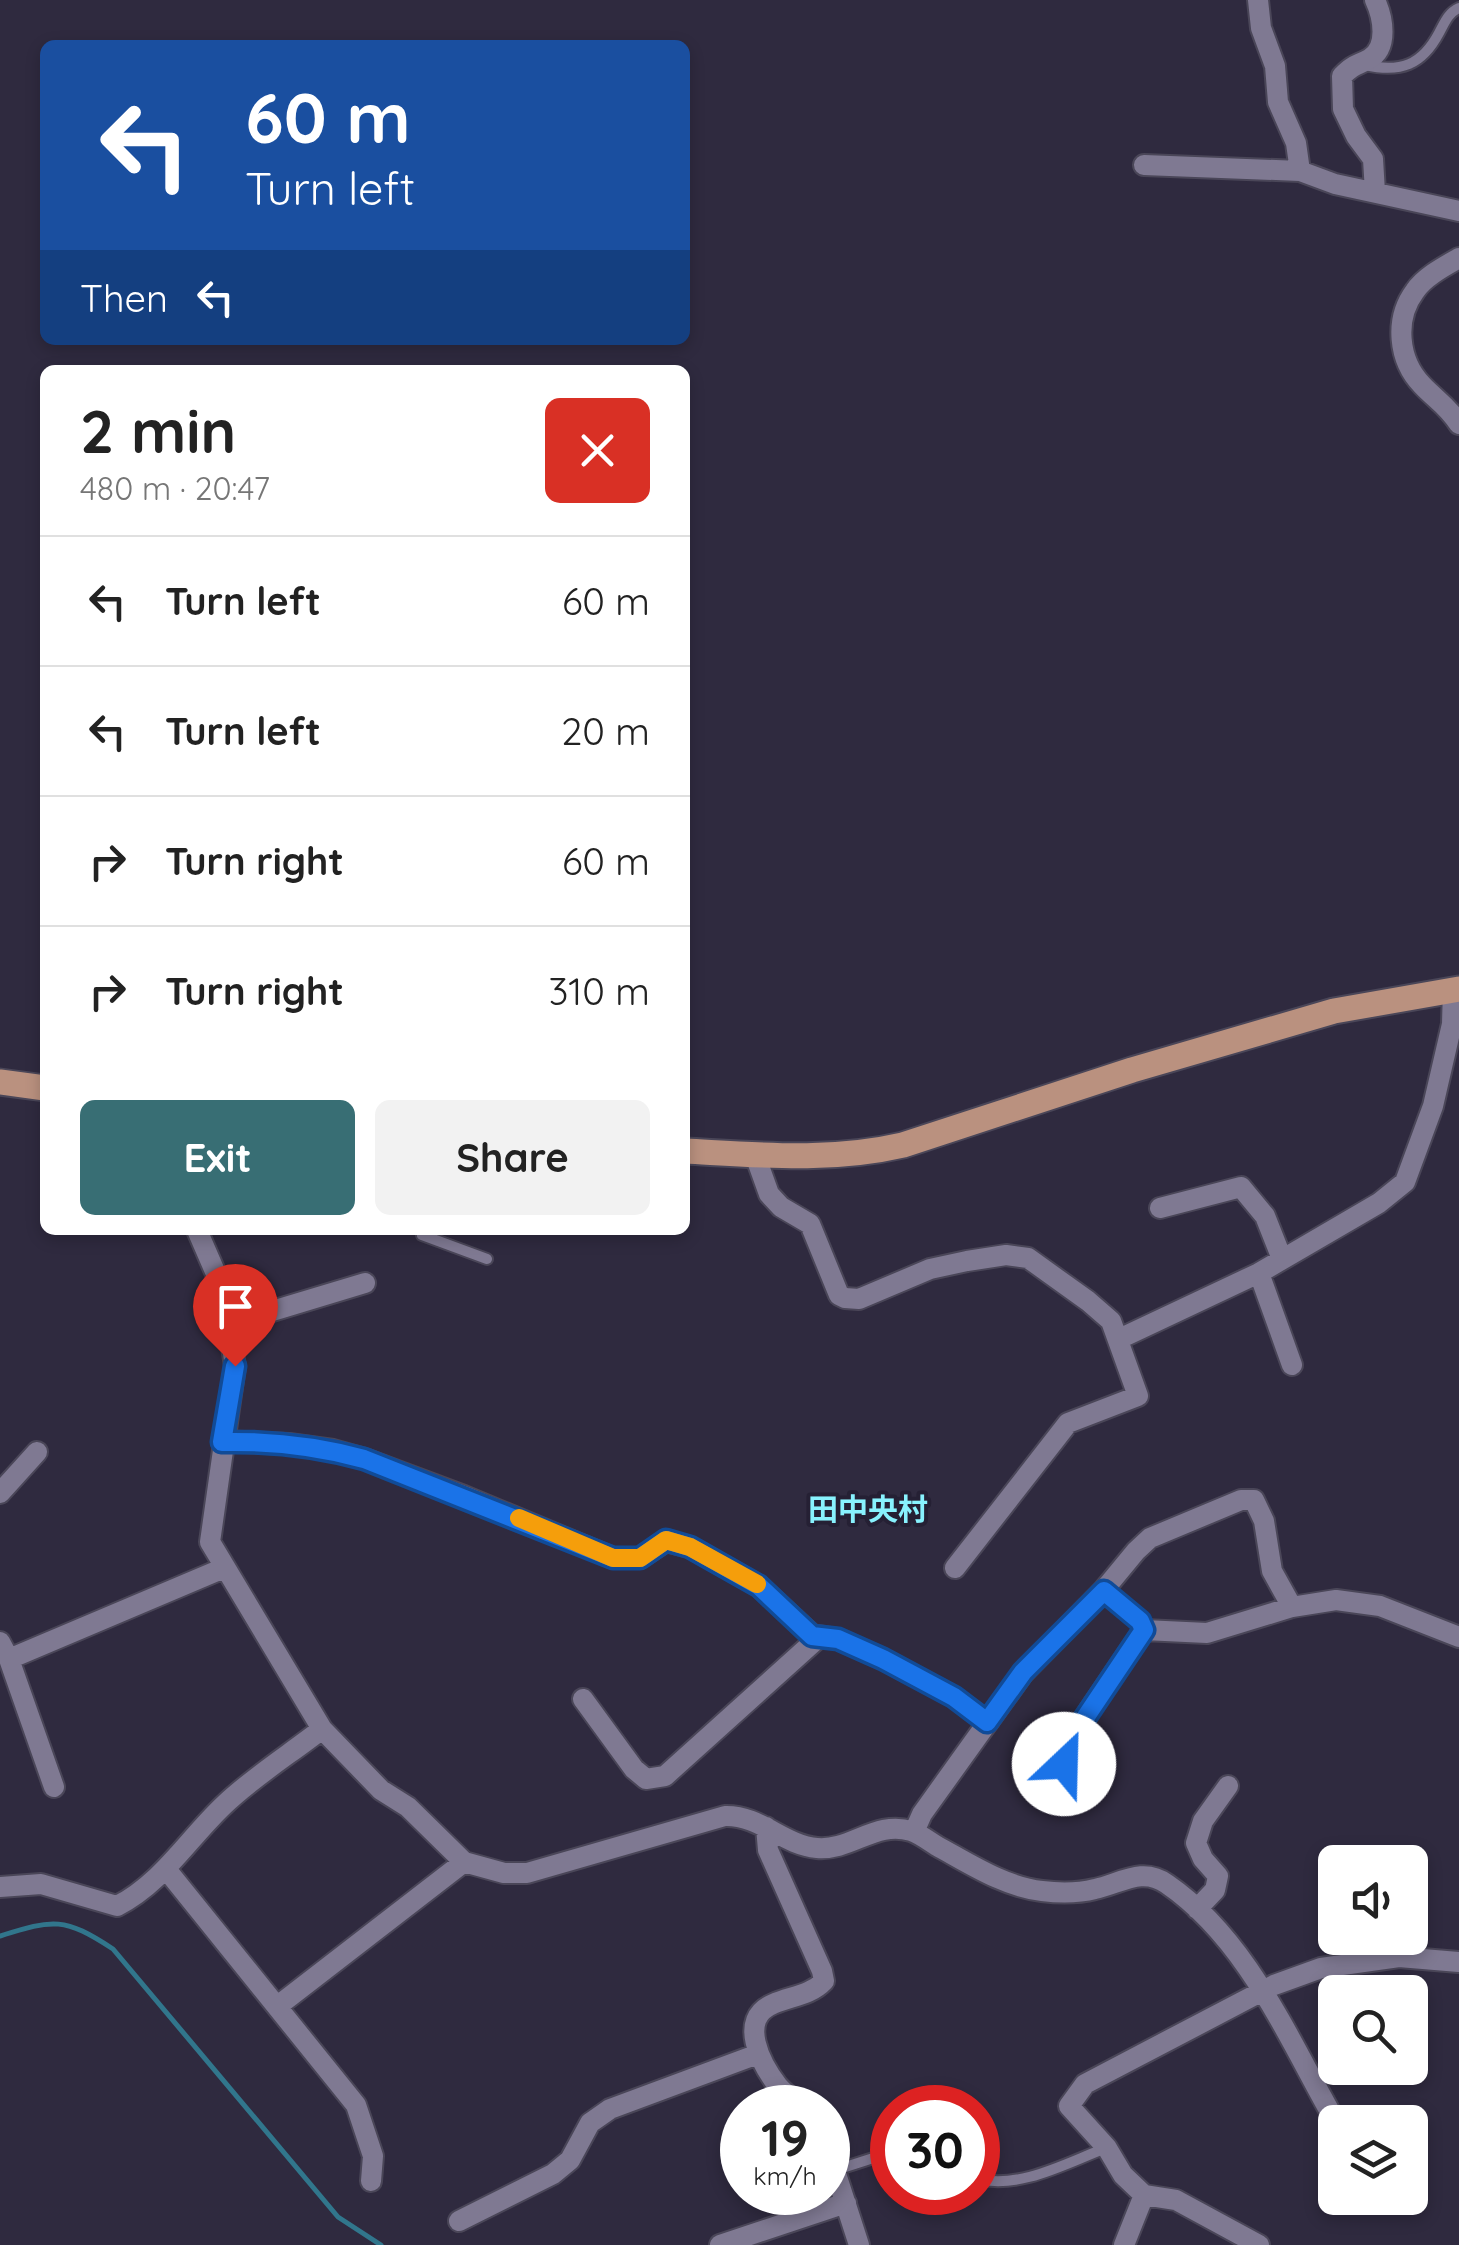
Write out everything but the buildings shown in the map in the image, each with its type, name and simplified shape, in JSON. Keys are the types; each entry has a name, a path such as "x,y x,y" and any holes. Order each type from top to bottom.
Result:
{"main road":[{"path":"690,1151 832,1156 903,1145 1132,1070 1334,1011 1456,989"},
{"path":"0,1082 40,1087"}],"street":[{"path":"1258,0 1261,28 1275,66 1278,102 1296,143 1300,170"},
{"path":"1375,0 1384,28 1378,49 1370,59 1354,63 1342,76 1343,110 1373,159 1375,192"},
{"path":"1144,165 1300,170 1335,184 1459,211"},
{"path":"1459,258 1416,289 1404,313 1400,350 1420,383 1447,405 1459,424"},
{"path":"1119,1339 1282,1260 1379,1203 1405,1182 1433,1106 1456,989"},
{"path":"755,1155 770,1194 781,1207 810,1224 838,1294 844,1298 872,1294 930,1269 1006,1256 1028,1258 1088,1300 1110,1321 1119,1339 1138,1396 1068,1423 954,1568"},
{"path":"1160,1208 1241,1187 1265,1216 1282,1260"},
{"path":"199,1235 222,1290 235,1366 210,1542 322,1729 381,1790 408,1807 464,1862 504,1874 527,1873 725,1816 743,1816 814,1848 845,1847 869,1833 893,1827 914,1832 1007,1882 1041,1891 1081,1891 1145,1875 1164,1881 1233,1948 1263,1992 1326,2105"},
{"path":"1259,1272 1292,1365"},
{"path":"229,1324 364,1282"},
{"path":"222,1442 288,1444 364,1459 613,1558 640,1558 666,1540 690,1547 759,1586 818,1638 838,1639 883,1659 954,1697 987,1722"},
{"path":"0,1493 37,1452"},
{"path":"914,1832 922,1814 1023,1672 1104,1591 1150,1538 1242,1500 1254,1500 1264,1521 1272,1571 1292,1607"},
{"path":"54,1786 5,1651 224,1568"},
{"path":"1064,1764 1085,1718 1144,1630 1207,1633 1292,1607 1336,1600 1380,1606 1459,1636"},
{"path":"583,1699 634,1770 646,1779 665,1776 818,1638"},
{"path":"0,1887 41,1884 117,1906 138,1896 224,1804 322,1729"},
{"path":"1197,1909 1215,1890 1218,1876 1203,1859 1196,1843 1203,1821 1228,1786"},
{"path":"766,1827 768,1850 824,1982 816,1990 768,2005 756,2017 753,2026 758,2054 778,2085"},
{"path":"278,2006 464,1862"},
{"path":"166,1869 356,2105 373,2156 370,2181"},
{"path":"1259,2245 1176,2200 1144,2195 1123,2175 1106,2148 1069,2106 1085,2084 1263,1992 1321,1968 1399,1957 1459,1962"},
{"path":"460,2221 553,2174 570,2160 590,2123 610,2109 758,2054"},
{"path":"1124,2245 1144,2195"},
{"path":"720,2245 810,2215"},
{"path":"850,2215 859,2245"}],"lane":[{"path":"1354,63 1387,70 1406,66 1428,53 1450,12 1459,8"},
{"path":"425,1235 486,1259"},
{"path":"1104,1591 1140,1621 1144,1630"},
{"path":"1000,2181 1026,2179 1106,2148"}],"waterway":[{"path":"0,1936 58,1924 82,1931 113,1949 338,2217 381,2245"}],"slow traffic":[{"path":"519,1518 613,1558 640,1558 666,1540 690,1547 757,1584"}],"district":[{"name":"田中央村","path":"868,1509"}],"route":[{"path":"235,1366 222,1442 288,1444 364,1459 613,1558 640,1558 666,1540 690,1547 759,1586 812,1636 838,1639 883,1659 954,1697 987,1722 1023,1672 1104,1591 1140,1621 1144,1630 1085,1718 1064,1764"}]}
